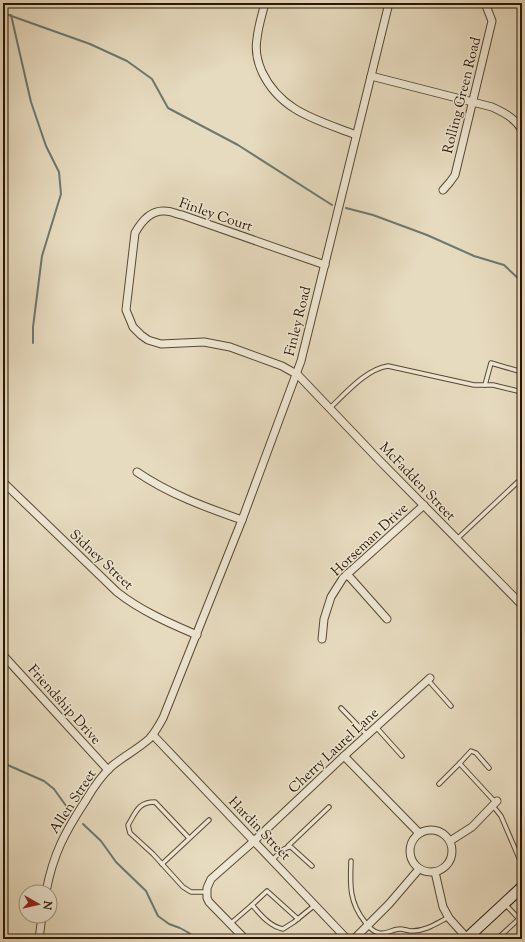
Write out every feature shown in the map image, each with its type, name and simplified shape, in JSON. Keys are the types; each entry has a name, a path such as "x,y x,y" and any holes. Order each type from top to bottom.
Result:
{"main road":[{"path":"467,939 522,888"}],"street":[{"path":"265,3 256,40 260,67 268,84 282,101 296,110 356,135"},
{"name":"Finley Road","path":"197,635 242,520 296,374 309,330 389,3"},
{"name":"Rolling Green Road","path":"444,190 455,175 492,21 484,4"},
{"path":"371,76 492,107 505,113 514,120 522,130"},
{"name":"Finley Court","path":"296,374 282,366 230,347 204,342 161,344 148,340 141,335 133,327 126,310 135,233 146,218 152,214 165,211 182,215 325,265"},
{"name":"McFadden Street","path":"296,374 522,606"},
{"path":"136,472 163,488 191,501 242,520"},
{"name":"Sidney Street","path":"3,482 127,600 156,616 197,635"},
{"name":"Horseman Drive","path":"322,638 324,620 330,597 347,574 424,505"},
{"path":"347,574 387,619"},
{"name":"Allen Street","path":"48,884 52,863 62,840 91,792 108,770 153,735 163,718 197,635"},
{"name":"Friendship Drive","path":"3,655 108,770"},
{"name":"Cherry Laurel Lane","path":"207,892 207,886 211,879 429,679"},
{"name":"Hardin Street","path":"153,735 347,939"},
{"path":"344,756 419,833"},
{"path":"450,841 472,827 495,803"},
{"path":"427,830 435,830 443,833 450,841 452,856 449,863 443,869 435,872 427,872 419,869 413,863 410,855 410,847 413,839 419,833 427,830"},
{"path":"354,939 390,904 419,869"},
{"path":"435,872 441,900 448,916 467,939"},
{"path":"207,892 209,902 245,939"},
{"path":"39,939 41,924"}],"lane":[{"path":"485,385 491,363 522,372"},
{"path":"330,408 370,372 380,367 388,366 474,385 493,385 522,392"},
{"path":"457,539 522,478"},
{"path":"429,679 451,706"},
{"path":"341,708 367,735"},
{"path":"376,727 402,756"},
{"path":"439,784 471,751 476,753 489,768"},
{"path":"460,763 495,803 519,858"},
{"path":"189,838 155,802 146,802 139,807 128,825 130,833 183,887 191,892 207,892"},
{"path":"272,860 329,807"},
{"path":"162,864 209,820"},
{"path":"288,846 294,848 312,866"},
{"path":"351,861 350,885 352,902 360,916 368,926 376,932 381,934 398,929 411,931 426,929 448,916"},
{"path":"230,924 267,891 298,919"},
{"path":"497,939 521,919 505,903"},
{"path":"252,905 275,927 283,929 315,905"}],"waterway":[{"path":"3,13 90,44 127,61 152,79 168,108 238,145 332,205"},
{"path":"11,15 31,102 46,146 59,172 61,194 42,256 33,327 33,343"},
{"path":"346,208 373,215 427,235 474,256 504,265 521,281 522,285"},
{"path":"3,763 44,781 54,789 69,810"},
{"path":"83,824 101,841 116,862 146,891 158,916 169,924 189,933 196,939"}]}
